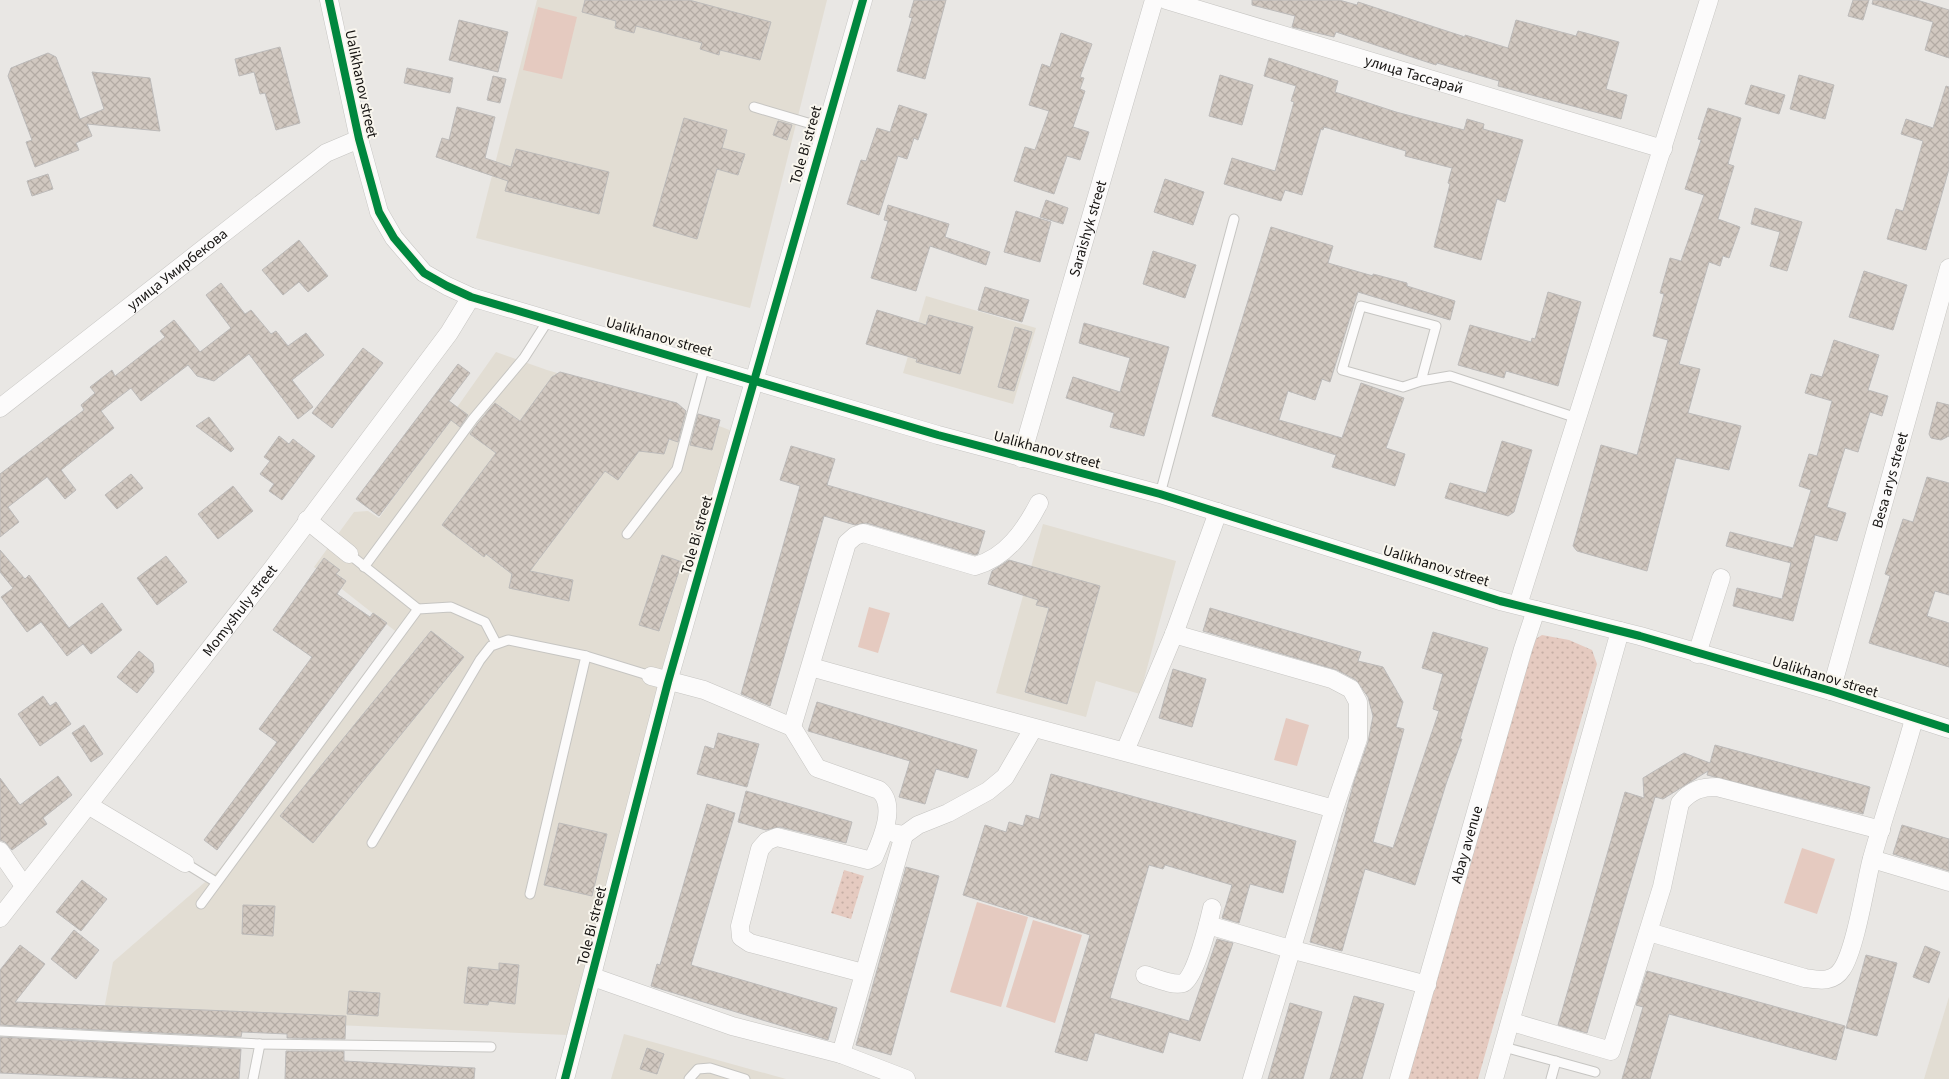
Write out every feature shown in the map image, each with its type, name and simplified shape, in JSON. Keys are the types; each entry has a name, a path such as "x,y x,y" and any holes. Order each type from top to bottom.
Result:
{"street":[{"name":"Ualikhanov street","path":"329,0 359,139 379,212 394,238 424,273 446,286 471,296 1021,458 1160,494 1491,598 1620,631 1831,692 1949,729"},
{"name":"Tole Bi street","path":"565,1079 668,682 863,0"},
{"name":"Saraishyk street","path":"1021,458 1154,0"},
{"name":"улица Тассарай","path":"1166,0 1663,149"},
{"path":"1518,604 1709,0"},
{"name":"улица Умирбекова","path":"0,408 326,153 359,139"},
{"name":"Besa arys street","path":"1831,692 1949,268"},
{"name":"Momyshuly street","path":"0,918 272,569 449,333 471,296"},
{"path":"792,727 847,543 851,539 863,533 975,566 995,557 1015,541 1026,529 1039,503"},
{"path":"1126,751 1174,634 1218,512"},
{"path":"307,520 348,554"},
{"path":"1698,654 1721,578"},
{"name":"Abay avenue","path":"1399,1079 1523,649 1536,610"},
{"path":"1494,1079 1512,1022 1620,631"},
{"path":"1174,634 1332,680 1351,689 1358,702 1358,739 1290,949 1252,1079"},
{"path":"811,667 1033,729 1126,751 1334,809"},
{"path":"651,676 704,690 792,727 817,768 879,790 887,796 888,806 883,831 874,857 868,860 777,837 767,840 760,849 740,926 742,937 750,943 863,974"},
{"path":"1649,932 1805,978 1828,980 1835,976 1843,968 1849,952 1872,860 1914,719"},
{"path":"841,1054 904,835 918,825 948,813 988,791 1005,777 1033,729"},
{"path":"1512,1022 1611,1051 1662,887 1680,803 1688,794 1702,786 1733,790 1881,830"},
{"path":"88,804 185,863"},
{"path":"883,831 904,835"},
{"path":"0,851 24,886"},
{"path":"1872,860 1949,882"},
{"path":"1145,975 1182,984 1187,981 1191,977 1210,916 1290,949 1427,984"},
{"path":"593,977 732,1026 841,1054 906,1079"}],"lane":[{"path":"754,107 826,128"},
{"path":"1160,494 1234,219"},
{"path":"1421,381 1436,326 1360,306 1342,370 1403,387 1421,381 1450,376 1577,418"},
{"path":"364,567 473,419 524,358 549,319"},
{"path":"627,534 677,469 705,365"},
{"path":"348,554 418,609 452,608 485,622 496,642"},
{"path":"201,904 418,609"},
{"path":"372,843 480,660 496,642 508,640 586,656 651,676"},
{"path":"530,894 586,656"},
{"path":"185,863 216,882"},
{"path":"0,1031 260,1044 491,1048"},
{"path":"252,1079 260,1044"},
{"path":"1504,1047 1596,1072"},
{"path":"1551,1079 1556,1061"},
{"path":"689,1079 698,1069 710,1068 745,1079"}],"shaded area":[{"path":"537,0 827,0 750,308 476,238"},
{"path":"538,7 577,17 562,79 523,70"},
{"path":"926,296 1036,328 1013,404 903,373"},
{"path":"496,352 547,370 673,408 732,431 568,1035 103,1015 113,962 219,870 399,634 314,567 354,512 368,511 379,518"},
{"path":"1043,524 1176,561 1140,694 1096,681 1086,717 996,693"},
{"path":"869,607 890,613 878,653 858,647"},
{"path":"1542,635 1569,640 1592,650 1597,664 1478,1079 1402,1079 1526,645"},
{"path":"1286,718 1309,725 1297,766 1274,760"},
{"path":"1802,848 1835,859 1817,914 1784,903"},
{"path":"844,870 864,876 851,919 831,913"},
{"path":"977,902 1028,917 1001,1007 950,992"},
{"path":"1033,920 1082,935 1055,1023 1006,1007"},
{"path":"1949,997 1949,1079 1924,1079"},
{"path":"624,1034 786,1079 611,1079"}],"building":[{"path":"585,0 689,0 771,22 760,60 720,50 719,55 700,49 702,43 636,26 634,33 615,28 616,21 582,12"},
{"path":"914,0 946,0 925,79 897,71 912,18 909,17"},
{"path":"1252,0 1339,0 1357,5 1358,2 1465,37 1465,35 1508,48 1516,20 1576,36 1578,31 1619,42 1606,89 1627,95 1621,119 1498,86 1499,81 1437,63 1436,65 1336,32 1334,37 1292,27 1295,16 1252,5"},
{"path":"1853,0 1869,0 1863,20 1848,16"},
{"path":"1873,0 1917,0 1949,10 1949,58 1925,50 1933,22 1872,4"},
{"path":"459,20 508,32 498,72 449,60"},
{"path":"1061,33 1092,44 1080,77 1084,78 1080,89 1085,91 1073,127 1089,132 1080,160 1067,156 1054,194 1014,181 1025,147 1035,150 1049,111 1029,105 1042,64 1050,67"},
{"path":"280,47 300,123 276,130 265,93 260,94 254,72 239,76 235,59"},
{"path":"48,53 56,57 80,119 104,109 92,72 150,78 160,131 87,124 92,136 76,143 79,150 35,167 26,142 32,140 8,76 11,68"},
{"path":"1269,58 1338,81 1335,92 1396,112 1464,130 1467,119 1484,124 1483,129 1523,140 1505,202 1497,199 1481,260 1434,247 1450,184 1448,183 1452,168 1405,156 1406,151 1324,127 1323,130 1321,129 1302,195 1285,190 1281,201 1224,184 1232,158 1275,171 1294,102 1291,101 1296,86 1264,76"},
{"path":"407,68 453,78 450,93 404,83"},
{"path":"1220,75 1253,85 1242,125 1209,116"},
{"path":"1799,75 1834,85 1825,119 1790,109"},
{"path":"493,76 506,79 500,103 487,100"},
{"path":"1751,85 1785,95 1779,114 1745,104"},
{"path":"1946,86 1949,87 1949,169 1926,250 1887,239 1896,209 1903,211 1923,141 1901,134 1906,119 1933,128"},
{"path":"899,105 927,114 918,140 914,138 907,159 898,156 879,215 847,204 861,160 866,161 877,128 890,132"},
{"path":"457,107 495,117 485,158 511,167 516,149 609,172 599,214 505,191 508,181 436,157 442,138 449,140"},
{"path":"1708,108 1741,118 1728,164 1734,166 1718,219 1740,227 1729,258 1723,256 1720,266 1709,262 1679,364 1700,369 1688,413 1741,426 1729,470 1676,458 1647,571 1577,551 1573,546 1601,445 1637,455 1668,340 1653,336 1664,294 1660,293 1670,258 1681,261 1704,195 1685,189 1701,140 1698,139"},
{"path":"684,118 727,130 722,148 745,154 738,175 717,169 697,239 653,226"},
{"path":"778,121 792,125 787,140 773,135"},
{"path":"48,174 53,189 32,196 27,181"},
{"path":"1165,179 1204,192 1193,225 1154,212"},
{"path":"1046,200 1068,208 1063,224 1040,217"},
{"path":"888,205 949,224 945,237 990,252 986,265 930,246 916,291 871,278 888,221 884,220"},
{"path":"1755,208 1802,222 1787,271 1770,266 1780,232 1751,224"},
{"path":"1016,211 1051,222 1040,262 1004,252"},
{"path":"1271,227 1333,246 1328,263 1373,276 1373,274 1407,283 1407,286 1455,301 1450,320 1358,292 1330,382 1322,379 1315,400 1288,391 1279,420 1342,438 1361,383 1404,398 1386,448 1405,454 1395,486 1332,467 1336,455 1212,416"},
{"path":"299,240 328,276 308,292 299,282 283,295 262,270"},
{"path":"1153,251 1196,265 1185,298 1143,284"},
{"path":"1864,271 1907,285 1893,330 1849,317"},
{"path":"221,283 245,314 251,310 271,334 276,331 288,346 306,333 324,355 292,380 313,407 298,419 249,354 214,381 197,376 188,365 141,401 131,388 101,411 114,428 61,470 76,490 65,499 47,477 8,507 19,522 0,537 0,474 84,410 81,405 95,393 90,387 112,370 115,376 165,337 160,331 174,320 200,352 231,328 206,295"},
{"path":"985,287 1029,300 1022,322 978,310"},
{"path":"1548,292 1581,302 1558,386 1506,371 1504,378 1458,365 1470,325 1531,342 1532,338 1535,339"},
{"path":"877,310 926,325 929,315 973,327 960,374 916,362 917,359 866,344"},
{"path":"1084,323 1169,347 1144,436 1110,427 1114,413 1066,398 1073,377 1120,392 1130,358 1079,343"},
{"path":"1015,327 1032,332 1014,391 998,387"},
{"path":"1834,340 1879,355 1868,390 1888,396 1882,416 1870,412 1858,452 1845,448 1827,507 1846,513 1837,541 1815,535 1793,621 1733,606 1737,588 1782,599 1791,563 1726,546 1730,532 1793,548 1811,490 1799,486 1809,454 1817,456 1832,401 1805,393 1811,374 1822,377"},
{"path":"363,348 383,363 332,428 312,413"},
{"path":"458,364 470,373 449,401 468,415 460,427 451,420 379,516 356,499"},
{"path":"560,372 677,403 686,411 678,442 669,439 664,454 639,451 618,480 605,471 530,571 573,580 569,601 509,588 512,574 486,554 484,557 442,525 496,453 470,434 478,423 495,403 520,421 552,377"},
{"path":"1937,402 1949,405 1949,436 1941,440 1931,438 1929,434"},
{"path":"698,414 720,420 712,450 690,445"},
{"path":"209,417 234,449 231,452 196,426"},
{"path":"279,436 289,444 293,439 315,456 282,500 269,491 274,484 260,474 270,461 264,457"},
{"path":"1502,441 1532,450 1514,512 1508,516 1445,498 1450,483 1486,493"},
{"path":"791,446 835,459 827,485 985,531 978,554 975,555 866,523 855,525 824,516 770,706 741,694 800,486 780,480"},
{"path":"131,474 143,488 117,509 105,495"},
{"path":"1927,477 1949,483 1949,595 1935,591 1927,616 1949,623 1949,667 1869,643 1890,576 1885,574 1903,519 1913,522"},
{"path":"233,486 253,511 218,539 198,514"},
{"path":"0,550 25,579 29,575 69,628 102,603 122,630 91,654 83,644 67,656 41,622 27,632 1,597 13,588 0,572"},
{"path":"662,555 682,562 659,631 639,625"},
{"path":"166,556 187,582 157,605 137,578"},
{"path":"324,558 340,570 336,574 346,581 337,594 370,617 373,613 387,623 217,850 204,840 277,742 259,729 312,657 273,630"},
{"path":"1009,560 1100,586 1067,704 1025,692 1049,608 1036,605 1038,600 988,584 992,571"},
{"path":"1210,608 1361,652 1358,661 1383,667 1403,702 1396,727 1404,729 1373,842 1393,848 1439,711 1433,709 1443,674 1422,668 1433,632 1488,648 1460,739 1462,739 1415,885 1365,869 1342,951 1310,942 1354,782 1368,742 1373,716 1368,697 1356,680 1337,670 1203,631"},
{"path":"431,631 464,657 313,843 280,816"},
{"path":"139,651 153,663 154,672 137,693 117,677"},
{"path":"1173,669 1206,679 1192,727 1159,718"},
{"path":"43,696 50,706 56,702 71,724 40,746 18,714"},
{"path":"817,702 977,750 968,778 936,769 925,804 899,797 910,761 808,731"},
{"path":"84,725 103,754 91,762 72,733"},
{"path":"718,733 759,744 747,787 697,774 705,746 714,749"},
{"path":"1715,745 1870,787 1863,814 1707,775 1708,771 1663,799 1655,797 1587,1033 1558,1025 1625,792 1644,798 1643,778 1684,753 1710,763"},
{"path":"1051,774 1296,841 1283,893 1250,884 1239,923 1222,918 1232,885 1165,865 1163,869 1149,865 1110,998 1189,1021 1217,939 1233,943 1200,1041 1169,1032 1163,1053 1095,1033 1087,1061 1055,1052 1090,935 963,895 985,825 1006,832 1009,822 1023,826 1026,815 1039,819"},
{"path":"58,776 72,795 43,818 47,824 12,850 5,842 0,840 0,778 20,805"},
{"path":"746,791 852,822 846,843 780,827 766,830 738,822"},
{"path":"707,804 735,813 691,965 837,1008 828,1040 651,986 657,964 660,965"},
{"path":"559,823 607,834 592,896 544,885"},
{"path":"1902,825 1949,839 1949,871 1893,854"},
{"path":"906,867 939,876 891,1055 856,1045"},
{"path":"82,880 107,899 81,931 56,912"},
{"path":"243,905 275,906 273,936 242,934"},
{"path":"74,930 99,950 76,979 51,959"},
{"path":"20,945 45,964 15,1002 346,1016 345,1039 287,1038 287,1034 242,1032 241,1037 0,1025 0,970"},
{"path":"1925,946 1940,952 1929,983 1913,977"},
{"path":"1866,955 1897,963 1877,1036 1846,1028"},
{"path":"499,963 519,965 515,1004 489,1001 488,1005 464,1003 468,967 499,970"},
{"path":"1647,971 1845,1026 1836,1060 1669,1014 1650,1079 1622,1079 1643,1007 1636,1005"},
{"path":"349,991 380,993 378,1016 347,1014"},
{"path":"1354,996 1384,1004 1362,1079 1330,1079"},
{"path":"1290,1003 1322,1012 1303,1079 1268,1079"},
{"path":"0,1037 241,1049 239,1079 139,1079 0,1073"},
{"path":"647,1048 664,1054 657,1074 640,1069"},
{"path":"286,1051 344,1051 344,1061 475,1068 474,1079 285,1079"}],"cycle path":[{"path":"329,0 359,139 379,212 394,238 424,273 471,297 938,435 1160,494 1500,601 1640,636 1831,691 1949,729"},
{"path":"565,1079 668,682 863,0"}]}
